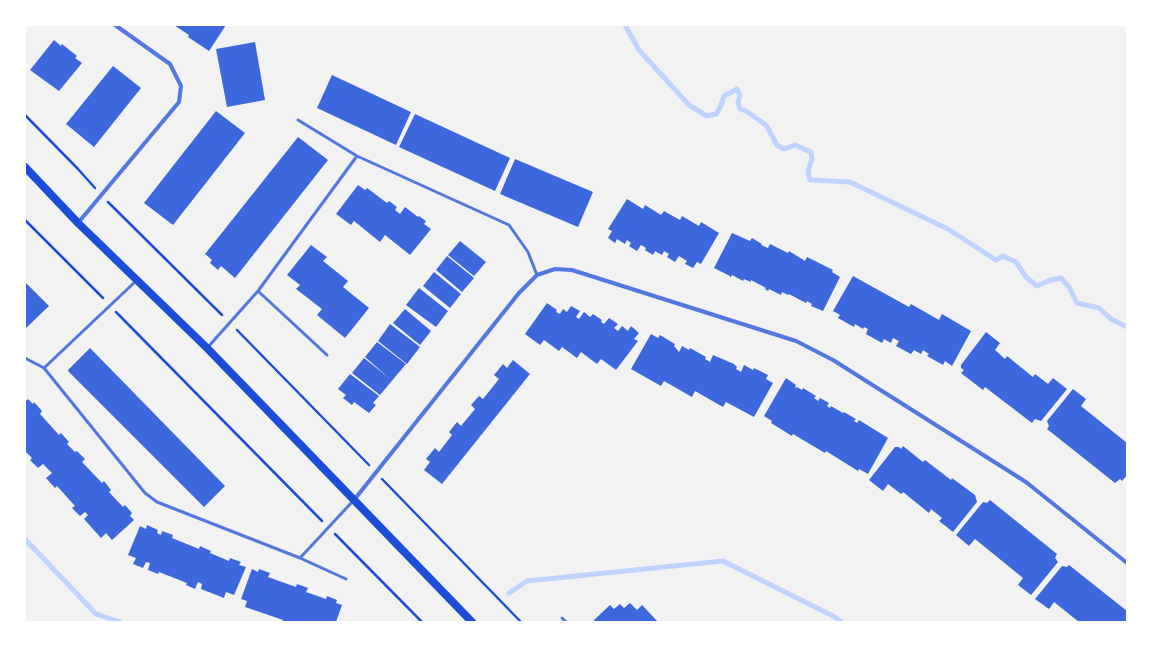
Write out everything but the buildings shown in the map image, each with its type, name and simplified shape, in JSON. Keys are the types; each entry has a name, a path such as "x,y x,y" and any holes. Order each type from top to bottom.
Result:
{"main road":[{"path":"25,167 78,223 206,348 472,622"}],"street":[{"path":"78,223 179,102 181,86 170,64 115,25"},
{"path":"354,500 519,293 537,275 555,269 572,270 796,341 833,360 1026,482 1127,563"}],"lane":[{"path":"298,120 357,156 509,225 528,252 537,275"},
{"path":"206,348 258,291 357,156"},
{"path":"44,368 137,280"},
{"path":"258,291 326,355"},
{"path":"25,358 44,368 145,493 157,502 300,558 346,579"},
{"path":"300,558 354,500"},
{"path":"562,618 566,622"}],"path":[{"path":"25,115 78,169 101,195 230,322 521,622"},
{"path":"25,220 422,622"}],"waterway":[{"path":"625,25 639,50 689,105 707,116 716,114 720,108 724,96 737,89 740,95 738,103 740,109 746,111 766,125 777,145 784,149 795,145 811,152 812,159 808,171 810,180 850,182 948,229 996,260 1003,256 1016,262 1026,277 1037,286 1051,280 1061,278 1069,287 1077,303 1099,308 1111,319 1127,327"},
{"path":"25,539 96,614 120,622"},
{"path":"509,593 527,581 723,561 833,616 842,622"}]}
